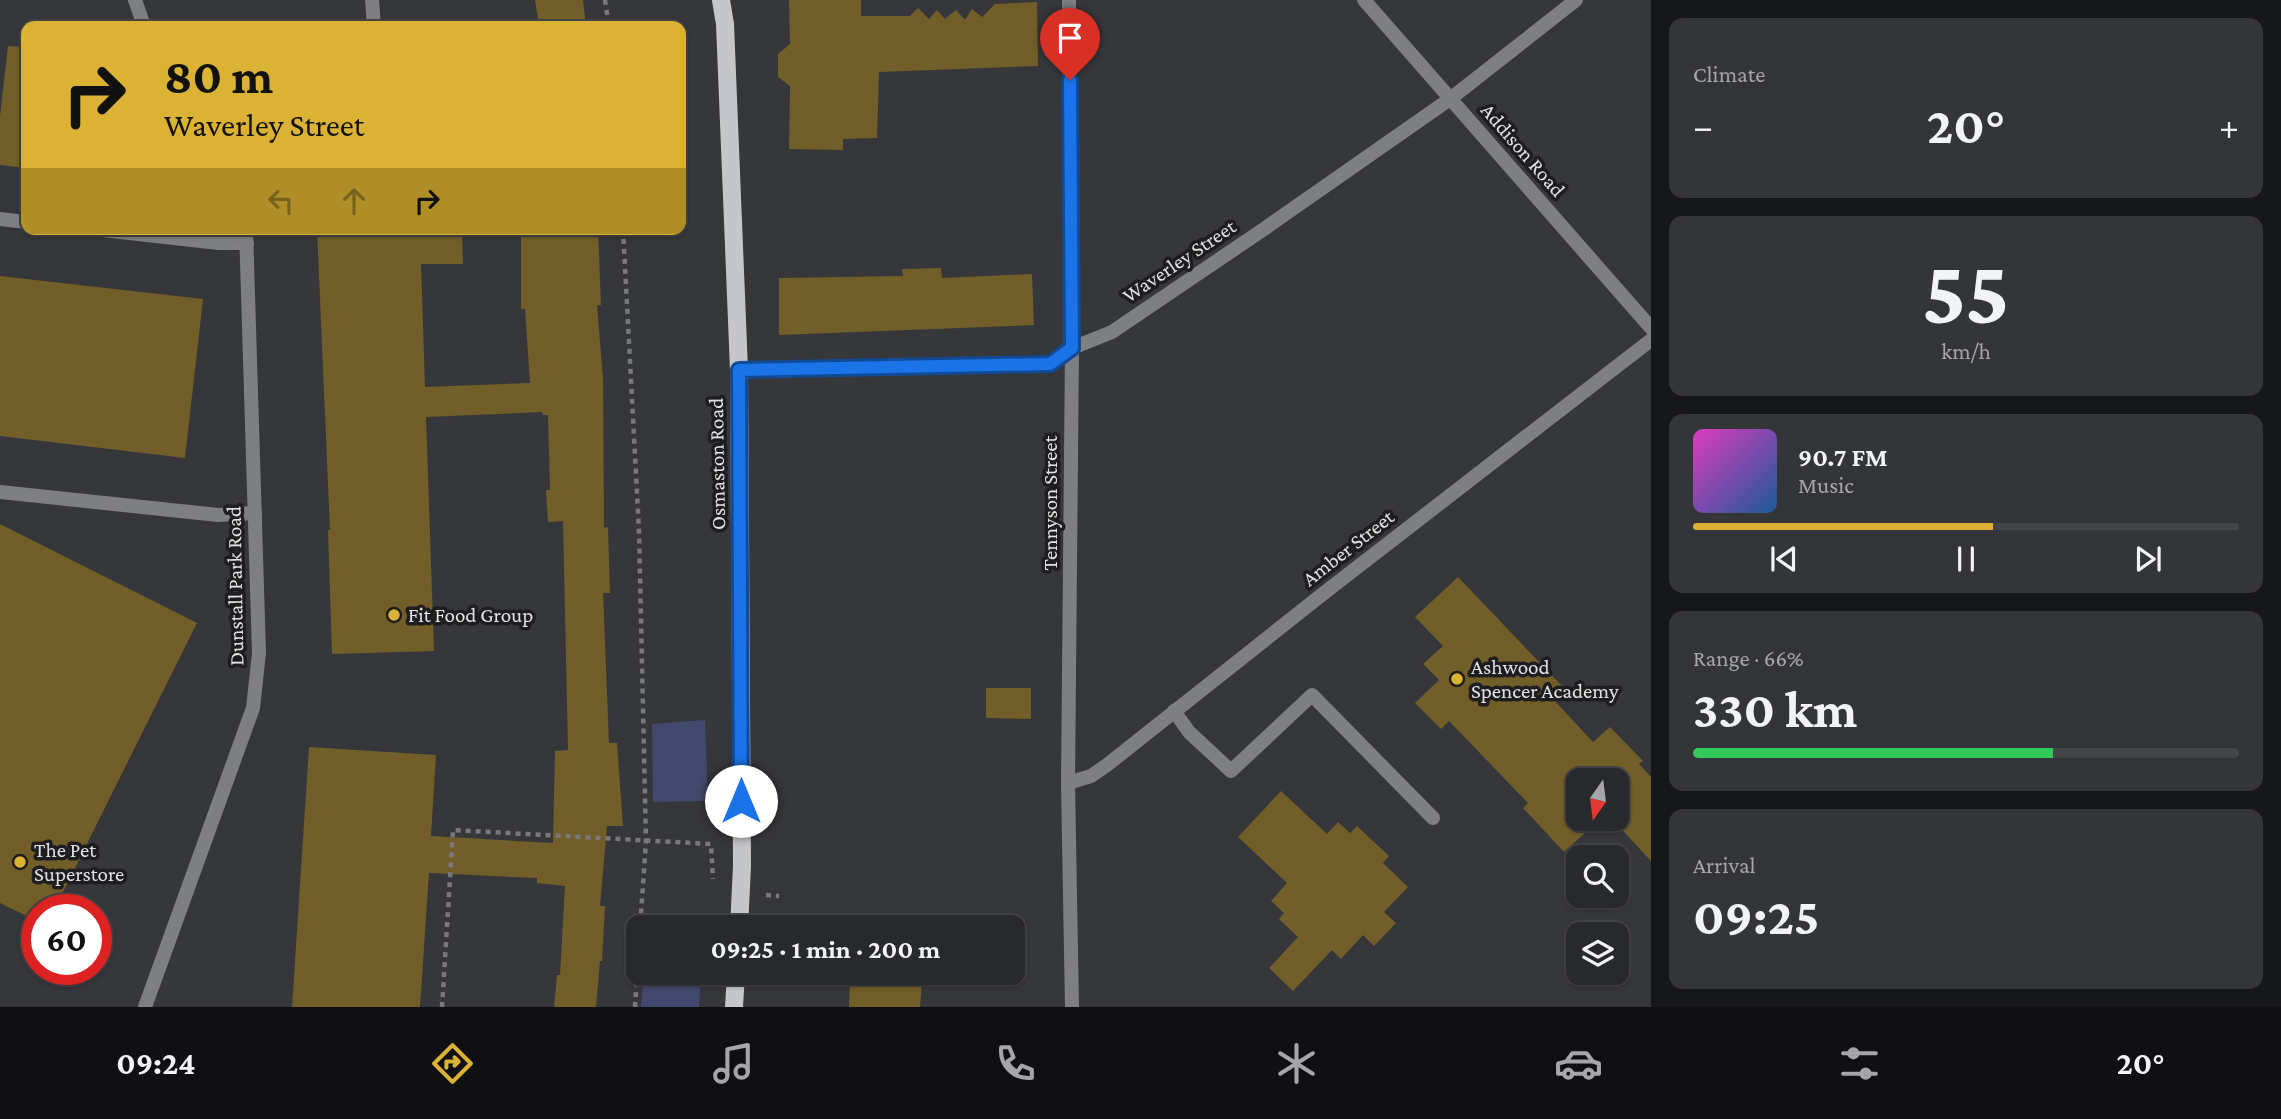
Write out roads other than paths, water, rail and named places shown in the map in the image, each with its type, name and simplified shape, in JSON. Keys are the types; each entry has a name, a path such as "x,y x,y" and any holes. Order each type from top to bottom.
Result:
{"main road":[{"name":"Osmaston Road","path":"720,0 726,45 739,370 740,915"},
{"path":"734,1007 735,985"}],"street":[{"path":"135,0 142,21"},
{"path":"372,0 374,21"},
{"name":"Tennyson Street","path":"1069,0 1072,348 1068,783 1072,1007"},
{"name":"Addison Road","path":"1364,0 1651,328"},
{"name":"Waverley Street","path":"739,370 1050,364 1072,348 1112,332 1264,229 1450,99 1576,0"},
{"path":"0,219 21,221"},
{"path":"147,235 219,243 247,236"},
{"name":"Dunstall Park Road","path":"145,1007 253,708 259,653 247,236"},
{"name":"Amber Street","path":"1068,783 1091,776 1107,765 1651,340"},
{"path":"0,492 218,515 255,513"},
{"path":"1174,711 1189,733 1231,771 1312,695 1433,818"}],"place":[{"name":"Fit Food Group","path":"394,615"},
{"name":"Ashwood Spencer Academy","path":"1457,679"},
{"name":"The Pet Superstore","path":"20,862"}]}
